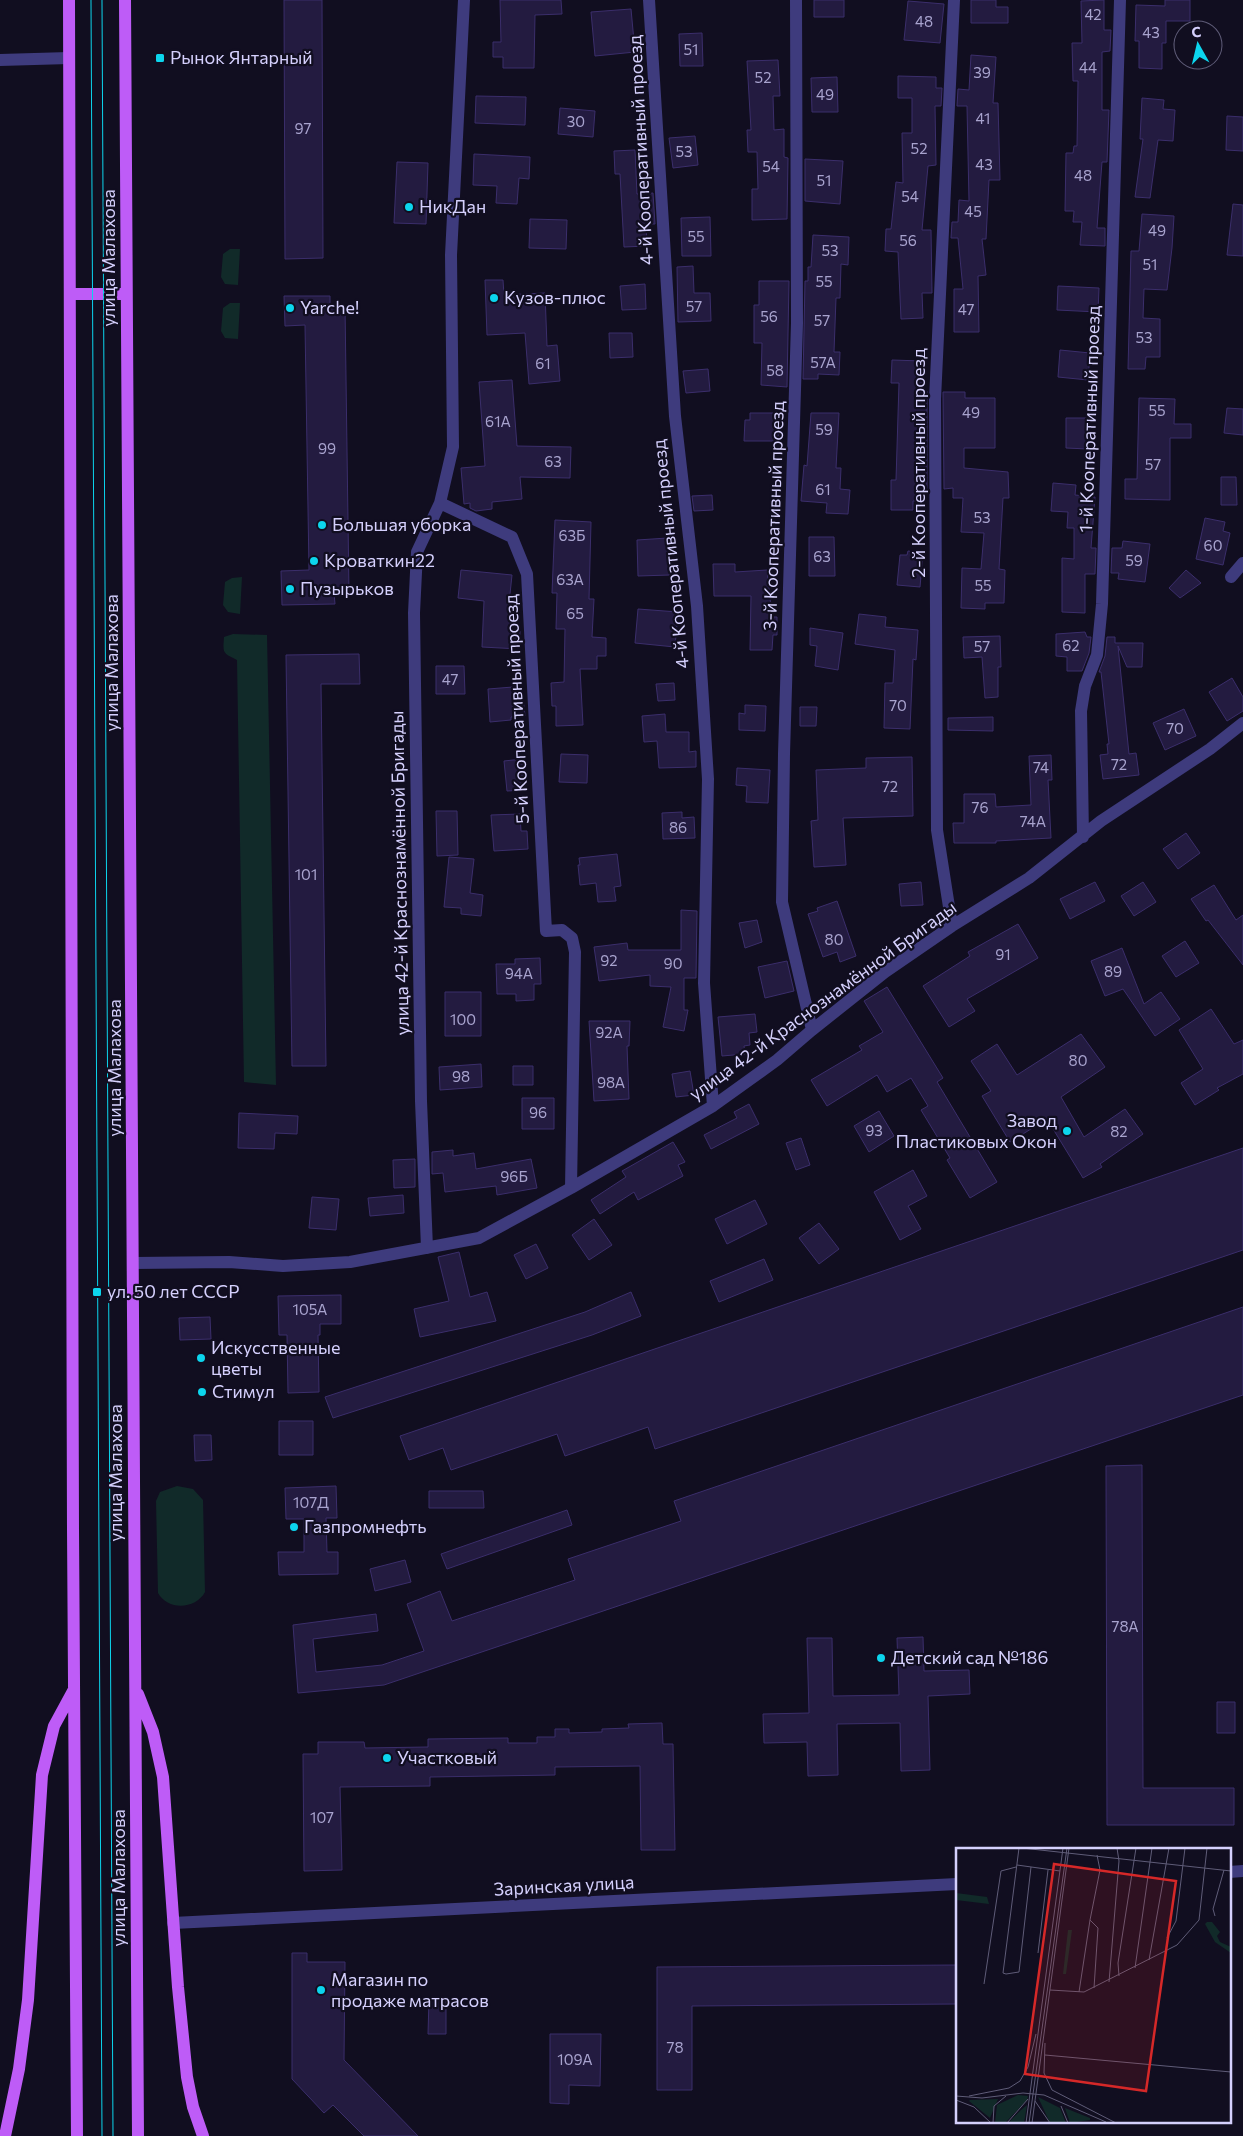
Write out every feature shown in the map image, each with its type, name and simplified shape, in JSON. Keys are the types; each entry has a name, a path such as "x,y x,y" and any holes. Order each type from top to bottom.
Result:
{"main road":[{"path":"69,0 77,2136"},
{"name":"улица Малахова","path":"125,0 138,2136"},
{"path":"70,294 126,294"},
{"path":"135,1688 153,1732 162,1777 187,2076 203,2136"},
{"path":"5,2136 19,2070 28,2000 42,1775 54,1726 74,1689"}],"street":[{"path":"440,503 453,447 451,256 464,0"},
{"name":"4-й Кооперативный проезд","path":"649,0 675,416 696,606 708,779 704,983 713,1106"},
{"name":"3-й Кооперативный проезд","path":"796,0 797,323 784,754 782,902 812,1030"},
{"name":"2-й Кооперативный проезд","path":"952,926 937,830 934,399 954,0"},
{"name":"1-й Кооперативный проезд","path":"1083,837 1081,711 1085,686 1097,655 1102,604 1120,0"},
{"path":"0,60 69,58"},
{"name":"улица 42-й Краснознамённой Бригады","path":"427,1248 421,1101 414,613 417,552 440,503"},
{"name":"5-й Кооперативный проезд","path":"440,503 512,537 527,574 546,931 562,930 572,938 575,952 571,1188"},
{"path":"1231,577 1243,563"},
{"name":"улица 42-й Краснознамённой Бригады","path":"134,1263 229,1262 283,1266 350,1262 479,1238 571,1188 713,1106 777,1060 885,972 952,926 1029,878 1101,821 1210,749 1243,723"},
{"path":"1230,1872 1243,1871"},
{"name":"Заринская улица","path":"173,1923 956,1884"}],"green space":[{"path":"230,249 240,249 238,285 225,284 221,277 223,254"},
{"path":"230,303 240,303 238,339 225,338 221,331 223,308"},
{"path":"242,577 240,614 228,612 223,605 225,582 232,578"},
{"path":"233,634 267,635 276,1085 244,1082 237,660 224,652 224,637"},
{"path":"177,1486 193,1489 203,1500 205,1592 195,1602 182,1606 168,1603 158,1593 156,1501 160,1492"}],"building":[{"path":"284,0 322,0 323,258 285,259"},
{"path":"500,0 561,0 562,14 535,15 534,68 503,68 503,57 493,57 493,42 501,42"},
{"path":"814,0 844,0 844,17 814,17"},
{"path":"971,0 996,0 996,7 1008,7 1008,23 971,23"},
{"path":"1104,0 1104,30 1111,30 1110,51 1102,52 1102,110 1109,110 1107,162 1102,162 1097,228 1105,228 1105,246 1080,245 1082,222 1073,222 1074,211 1065,211 1066,153 1073,153 1074,146 1077,146 1078,81 1073,81 1072,43 1082,43 1081,1"},
{"path":"1165,0 1190,0 1190,20 1166,21 1166,43 1162,43 1162,69 1139,68 1139,41 1135,41 1136,5 1165,6"},
{"path":"908,1 944,4 940,43 904,40"},
{"path":"631,9 635,52 595,56 591,12"},
{"path":"702,33 703,66 680,66 679,34"},
{"path":"971,55 996,57 993,103 998,103 1000,180 989,180 986,239 982,239 986,275 978,276 979,332 954,332 954,289 963,289 958,238 951,238 952,222 958,222 959,200 969,201 967,106 957,106 958,89 969,90"},
{"path":"778,60 780,96 773,96 774,130 784,129 784,157 788,158 787,219 752,220 752,189 758,189 757,152 748,152 747,130 751,130 747,61"},
{"path":"898,76 936,77 936,88 942,88 941,106 935,106 936,165 928,166 922,230 931,230 932,293 922,293 923,318 901,319 898,252 885,251 886,229 891,229 896,182 903,183 902,133 912,133 912,98 898,98"},
{"path":"837,77 838,112 812,112 811,78"},
{"path":"476,96 526,97 525,125 475,123"},
{"path":"1142,98 1164,100 1163,109 1175,110 1173,141 1158,140 1150,198 1135,197 1143,139 1140,139"},
{"path":"560,108 595,111 593,137 558,134"},
{"path":"1227,116 1243,117 1243,151 1226,150"},
{"path":"695,136 698,165 673,168 669,138"},
{"path":"635,150 637,194 653,193 655,224 646,224 647,246 624,247 620,174 615,174 614,151"},
{"path":"474,154 530,157 529,179 519,178 517,204 496,203 497,186 473,185"},
{"path":"805,159 843,161 840,204 805,201"},
{"path":"397,162 428,163 426,224 394,223"},
{"path":"1233,204 1243,205 1243,256 1227,255"},
{"path":"1142,214 1174,216 1172,248 1167,290 1144,289 1143,318 1160,319 1160,357 1146,357 1145,369 1128,369 1131,251 1139,251"},
{"path":"710,217 711,256 682,256 681,218"},
{"path":"530,219 567,220 566,249 529,248"},
{"path":"813,235 849,237 848,265 841,264 840,298 836,298 834,352 840,352 839,375 818,374 818,379 803,379 805,281 808,281 808,267 811,267"},
{"path":"693,266 694,293 710,293 711,321 678,322 677,267"},
{"path":"485,280 503,280 504,295 545,293 547,346 557,345 560,381 529,384 525,333 487,335"},
{"path":"759,281 789,281 787,387 761,385 762,343 754,343 754,305 759,305"},
{"path":"645,284 646,309 622,310 620,286"},
{"path":"1058,286 1099,288 1098,312 1057,310"},
{"path":"284,296 330,296 330,306 345,306 349,593 334,593 335,604 282,605 281,571 309,570 305,325 285,326"},
{"path":"609,333 632,333 633,357 610,358"},
{"path":"1060,350 1090,353 1088,380 1058,377"},
{"path":"892,360 922,361 922,391 927,391 927,490 923,490 923,500 913,501 913,510 891,510 891,480 896,480 899,383 891,383"},
{"path":"708,369 710,391 686,393 683,371"},
{"path":"512,380 517,446 571,447 570,478 520,477 522,499 492,502 492,509 476,511 470,508 470,503 464,504 461,468 485,466 479,382"},
{"path":"943,392 965,392 965,398 995,398 995,448 964,448 964,468 1008,472 1009,498 1003,498 999,569 1005,570 1004,603 985,603 985,609 961,608 962,568 981,569 984,533 961,532 963,498 953,498 953,488 944,489"},
{"path":"1139,398 1175,399 1174,424 1191,424 1191,438 1170,438 1170,500 1125,499 1125,479 1137,479"},
{"path":"1227,408 1243,409 1243,435 1224,433"},
{"path":"750,413 779,413 778,441 744,441 745,420 750,420"},
{"path":"811,413 839,413 836,468 841,468 840,489 850,490 848,514 826,513 827,503 801,501 804,465 807,466"},
{"path":"1066,418 1088,418 1088,449 1066,448"},
{"path":"1221,477 1236,477 1237,505 1221,505"},
{"path":"1053,483 1076,485 1075,495 1095,497 1091,548 1096,548 1095,574 1085,574 1085,613 1062,612 1062,558 1074,559 1074,528 1067,528 1068,512 1051,511"},
{"path":"712,495 713,510 694,511 692,496"},
{"path":"1205,518 1225,522 1223,531 1230,533 1223,565 1196,559"},
{"path":"555,520 591,522 589,599 594,599 592,637 606,638 606,656 597,656 597,669 580,669 583,725 556,726 556,706 552,706 551,683 564,682 565,629 556,629 557,593 552,593"},
{"path":"809,537 834,537 835,576 809,576"},
{"path":"668,538 670,575 638,576 637,540"},
{"path":"1123,541 1150,544 1145,582 1118,579 1119,573 1111,573 1112,548 1122,548"},
{"path":"908,551 923,553 920,587 897,585 900,555 907,555"},
{"path":"713,564 735,564 735,572 767,570 772,617 777,617 777,635 773,635 772,650 750,650 751,596 714,596"},
{"path":"461,570 512,575 508,613 510,613 509,631 520,631 519,649 482,647 484,601 458,598"},
{"path":"1186,570 1201,583 1180,598 1169,588"},
{"path":"638,609 678,612 675,647 635,643"},
{"path":"859,614 886,617 885,627 918,630 916,660 913,659 910,729 884,728 885,683 893,683 895,650 855,644"},
{"path":"810,628 843,633 838,670 815,666 817,646 810,645"},
{"path":"1085,632 1087,637 1091,637 1089,653 1082,671 1067,671 1067,657 1056,656 1056,634"},
{"path":"1000,636 1001,667 998,667 998,697 985,698 982,657 964,658 963,637"},
{"path":"1107,637 1115,637 1115,643 1143,643 1142,667 1127,667 1118,646 1129,754 1136,753 1139,775 1103,779 1100,755 1108,754 1107,744 1109,744 1101,672 1099,672 1105,656"},
{"path":"359,654 360,684 321,684 326,1066 292,1066 286,655"},
{"path":"436,666 464,666 465,694 436,694"},
{"path":"1232,678 1243,697 1243,711 1227,721 1209,692"},
{"path":"674,683 675,700 658,701 656,684"},
{"path":"513,687 514,698 523,697 525,716 511,717 511,720 490,722 488,689"},
{"path":"745,705 766,706 765,731 739,730 739,713 745,714"},
{"path":"800,707 817,707 816,726 800,726"},
{"path":"1184,709 1196,736 1165,750 1153,723"},
{"path":"665,714 666,732 689,732 689,752 696,751 696,767 659,768 657,741 644,742 642,716"},
{"path":"993,717 993,731 948,730 948,718"},
{"path":"561,754 588,755 587,783 559,782"},
{"path":"1051,755 1052,780 1048,780 1051,838 996,841 996,843 954,843 953,823 964,823 964,794 995,794 996,807 1031,805 1029,756"},
{"path":"912,757 913,816 843,818 846,865 814,867 811,821 818,820 816,770 866,768 866,758"},
{"path":"523,759 525,790 507,791 504,761"},
{"path":"737,768 770,770 768,803 746,802 747,786 736,785"},
{"path":"436,811 457,811 458,855 437,856"},
{"path":"682,812 682,818 694,817 695,838 663,839 662,813"},
{"path":"520,814 521,831 527,831 528,849 494,851 491,815"},
{"path":"1186,833 1200,853 1178,869 1163,849"},
{"path":"617,854 621,886 614,887 616,901 598,902 596,883 580,885 579,858"},
{"path":"449,857 474,859 470,893 483,895 481,916 461,914 461,908 444,907"},
{"path":"921,882 923,905 901,906 899,884"},
{"path":"1095,882 1105,901 1070,919 1060,899"},
{"path":"1143,882 1156,902 1134,916 1121,896"},
{"path":"1214,885 1236,920 1243,915 1243,965 1208,920 1206,921 1191,899"},
{"path":"837,901 856,956 840,962 837,952 823,957 808,914 818,911 817,908"},
{"path":"681,910 697,911 696,978 684,978 684,1010 688,1010 684,1031 663,1027 671,987 650,986 650,975 599,981 594,947 627,943 628,950 681,950"},
{"path":"757,920 762,942 745,948 739,923"},
{"path":"1018,924 1038,958 967,999 975,1011 949,1027 923,986 970,956 968,952"},
{"path":"1185,941 1199,963 1176,977 1162,956"},
{"path":"1122,948 1144,1004 1161,992 1180,1019 1155,1036 1123,989 1105,996 1091,961"},
{"path":"540,958 541,984 534,984 534,1000 516,1001 516,994 497,994 496,964 515,964 515,959"},
{"path":"787,961 794,991 765,998 758,967"},
{"path":"887,987 943,1078 937,1082 997,1182 970,1198 947,1160 950,1158 921,1110 928,1106 911,1078 887,1092 877,1075 827,1106 811,1080 862,1050 859,1046 883,1032 864,1001"},
{"path":"445,992 481,992 481,1036 445,1036"},
{"path":"1211,1009 1234,1044 1243,1040 1243,1074 1217,1088 1219,1090 1195,1105 1181,1083 1203,1069 1179,1030"},
{"path":"755,1014 757,1032 749,1033 750,1045 744,1046 745,1054 722,1056 718,1017"},
{"path":"589,1021 630,1021 629,1046 627,1046 629,1099 594,1101"},
{"path":"1081,1034 1105,1067 1061,1097 1084,1137 1125,1109 1143,1134 1100,1164 1102,1167 1083,1178 1047,1119 1010,1142 982,1096 991,1091 971,1061 997,1044 1017,1075"},
{"path":"481,1064 482,1087 440,1090 439,1067"},
{"path":"513,1066 533,1066 533,1085 513,1085"},
{"path":"690,1071 694,1095 676,1097 672,1074"},
{"path":"522,1098 554,1098 554,1129 522,1129"},
{"path":"749,1104 759,1124 711,1149 704,1135 737,1118 734,1112"},
{"path":"879,1111 894,1136 869,1152 854,1126"},
{"path":"239,1113 298,1116 297,1134 275,1133 274,1149 238,1148"},
{"path":"801,1138 810,1165 796,1170 786,1143"},
{"path":"673,1142 685,1162 678,1165 683,1176 638,1200 634,1192 600,1214 591,1200 626,1177 622,1171"},
{"path":"1243,1148 1243,1250 655,1449 648,1427 565,1456 557,1434 451,1470 443,1448 409,1460 400,1436"},
{"path":"453,1150 453,1156 474,1153 476,1169 531,1159 537,1188 497,1195 496,1186 445,1192 443,1173 432,1174 432,1152"},
{"path":"415,1159 415,1187 394,1188 393,1160"},
{"path":"913,1170 927,1196 908,1206 921,1229 900,1240 874,1192"},
{"path":"403,1195 404,1213 370,1216 368,1198"},
{"path":"312,1197 339,1199 336,1230 309,1228"},
{"path":"755,1200 767,1224 727,1244 715,1219"},
{"path":"594,1219 612,1245 589,1260 572,1235"},
{"path":"819,1223 839,1249 819,1264 799,1238"},
{"path":"536,1244 548,1268 526,1279 514,1255"},
{"path":"459,1252 470,1297 487,1292 496,1321 420,1337 414,1309 449,1301 438,1257"},
{"path":"764,1259 773,1280 719,1302 710,1281"},
{"path":"631,1292 641,1316 592,1335 333,1418 325,1397 585,1312"},
{"path":"341,1295 341,1324 320,1324 320,1335 318,1335 319,1392 288,1393 287,1335 279,1335 278,1296"},
{"path":"1243,1307 1243,1395 384,1685 298,1693 293,1625 376,1614 378,1631 313,1639 316,1672 382,1665 424,1651 407,1604 440,1591 452,1621 575,1580 568,1559 681,1521 674,1501"},
{"path":"210,1317 211,1339 180,1340 179,1318"},
{"path":"279,1421 313,1421 313,1455 279,1455"},
{"path":"194,1435 211,1435 212,1460 195,1461"},
{"path":"1142,1465 1143,1788 1234,1788 1234,1825 1107,1825 1106,1466"},
{"path":"336,1486 337,1518 326,1518 327,1552 338,1552 338,1574 279,1575 278,1552 304,1552 304,1519 286,1519 285,1488"},
{"path":"429,1491 483,1491 484,1508 429,1508"},
{"path":"567,1510 572,1525 447,1569 441,1554"},
{"path":"405,1560 411,1582 375,1591 370,1569"},
{"path":"923,1637 924,1671 969,1670 970,1694 928,1696 930,1770 901,1771 900,1723 837,1724 838,1775 808,1776 807,1742 764,1743 763,1714 809,1713 807,1638 832,1638 833,1696 899,1695 897,1638"},
{"path":"1217,1702 1235,1702 1235,1733 1217,1733"},
{"path":"662,1723 663,1744 673,1744 675,1850 641,1850 640,1766 555,1767 555,1775 430,1777 430,1786 340,1787 342,1870 304,1871 303,1754 318,1754 318,1742 364,1742 365,1748 428,1747 428,1739 508,1738 508,1743 537,1743 537,1737 555,1737 555,1729 569,1729 569,1733 602,1732 602,1729 629,1728 628,1724"},
{"path":"292,1953 307,1953 307,1962 345,1962 344,2060 418,2136 364,2136 333,2105 324,2113 292,2079"},
{"path":"956,1965 956,2004 692,2006 692,2090 657,2090 657,1967"},
{"path":"429,2000 446,2001 446,2034 428,2034"},
{"path":"550,2034 601,2034 600,2086 569,2085 569,2104 550,2103"}],"tram line":[{"path":"91,0 102,2136"},
{"path":"102,0 113,2136"}],"place":[{"name":"Рынок Янтарный","path":"160,58"},
{"name":"НикДан","path":"409,207"},
{"name":"Кузов-плюс","path":"494,298"},
{"name":"Yarche!","path":"290,308"},
{"name":"Большая уборка","path":"322,525"},
{"name":"Кроваткин22","path":"314,561"},
{"name":"Пузырьков","path":"290,589"},
{"name":"Завод Пластиковых Окон","path":"1067,1131"},
{"name":"ул. 50 лет СССР","path":"97,1292"},
{"name":"Искусственные цветы","path":"201,1358"},
{"name":"Стимул","path":"202,1392"},
{"name":"Газпромнефть","path":"294,1527"},
{"name":"Детский сад №186","path":"881,1658"},
{"name":"Участковый","path":"387,1758"},
{"name":"Магазин по продаже матрасов","path":"321,1990"}]}
